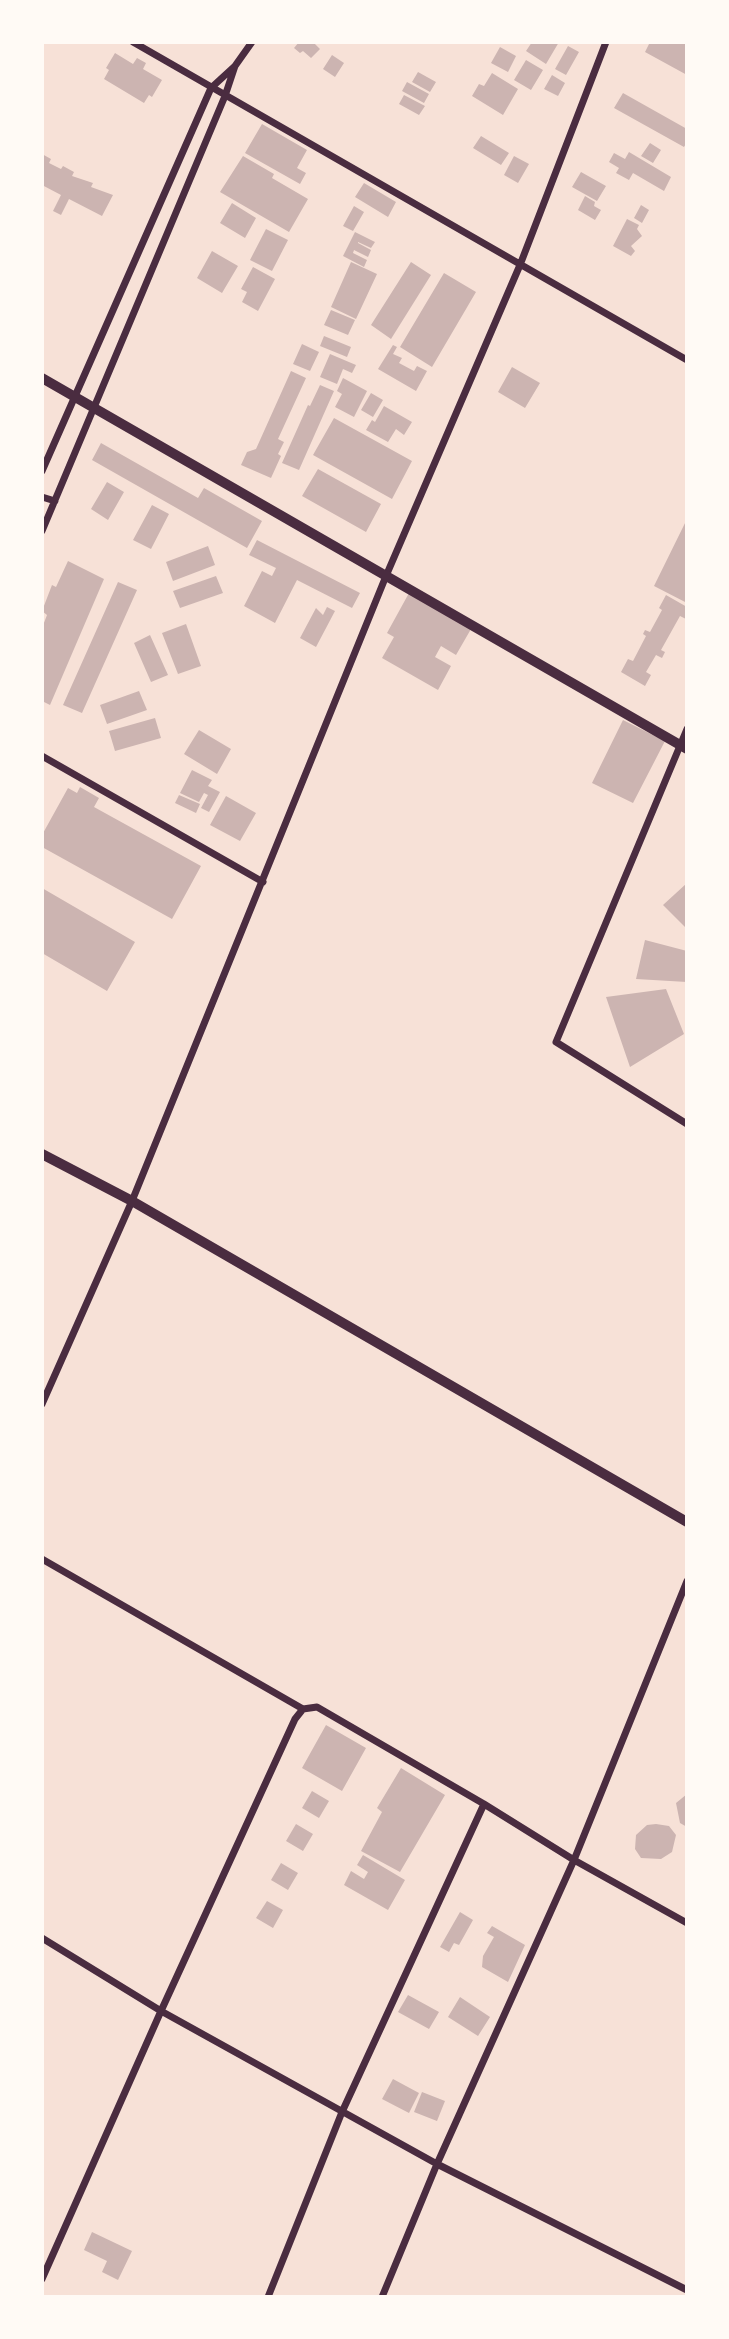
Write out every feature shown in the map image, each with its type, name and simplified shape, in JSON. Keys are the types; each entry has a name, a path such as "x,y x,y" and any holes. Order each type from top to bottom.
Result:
{"street":[{"path":"133,42 687,360"},
{"path":"42,471 211,88 235,66 251,42"},
{"path":"42,1404 132,1201 386,576 520,265 606,42"},
{"path":"42,531 225,96 235,66"},
{"path":"42,378 684,747"},
{"path":"42,497 55,501"},
{"path":"687,729 684,747 556,1042 687,1124"},
{"path":"42,756 263,882"},
{"path":"42,1154 132,1201 687,1522"},
{"path":"42,1559 303,1709 317,1707 574,1860 687,1923"},
{"path":"382,2297 436,2164 574,1860 687,1581"},
{"path":"42,2278 161,2011 295,1719 303,1709"},
{"path":"268,2297 342,2112 484,1804"},
{"path":"42,1938 161,2011 436,2164 687,2290"}],"building":[{"path":"299,42 313,42 320,49 311,58 294,48"},
{"path":"532,42 559,42 546,64 526,51"},
{"path":"650,42 687,42 687,75 645,52"},
{"path":"568,46 579,52 566,75 555,69"},
{"path":"500,47 516,56 508,72 491,63"},
{"path":"115,53 133,64 137,58 146,63 143,69 162,80 152,97 149,95 144,103 104,79 109,70 106,68"},
{"path":"332,55 344,63 335,77 323,69"},
{"path":"526,60 543,70 531,90 514,80"},
{"path":"418,72 436,82 430,92 412,82"},
{"path":"492,73 518,89 503,115 472,96 479,84 484,86"},
{"path":"552,75 565,83 558,96 544,89"},
{"path":"407,82 429,94 424,103 402,91"},
{"path":"623,93 687,129 687,142 684,147 614,108"},
{"path":"404,95 425,106 419,115 399,104"},
{"path":"262,124 307,150 297,168 306,173 300,184 245,153"},
{"path":"481,136 509,153 501,165 473,148"},
{"path":"650,143 661,150 653,163 641,156"},
{"path":"629,152 671,177 664,191 633,173 629,180 616,173 619,168 609,162 614,153 625,159"},
{"path":"42,154 51,159 49,163 61,169 63,166 74,172 72,176 93,183 91,187 113,195 102,216 69,199 61,215 53,211 61,195 42,185"},
{"path":"243,156 274,174 272,178 308,199 289,232 220,192"},
{"path":"514,156 529,164 518,183 504,175"},
{"path":"581,172 606,186 597,201 572,187"},
{"path":"364,183 396,202 388,217 355,197"},
{"path":"585,196 601,210 595,220 578,210"},
{"path":"232,203 256,218 245,238 220,223"},
{"path":"641,205 649,210 642,223 634,218"},
{"path":"354,206 364,212 353,231 343,226"},
{"path":"627,219 639,225 637,229 642,236 631,246 635,251 631,256 613,246"},
{"path":"266,229 288,240 272,271 250,260"},
{"path":"355,232 375,242 371,248 358,242 371,250 368,257 354,250 353,253 367,260 364,267 343,256"},
{"path":"212,251 238,266 222,293 197,278"},
{"path":"351,262 377,274 356,319 331,307"},
{"path":"411,262 431,275 391,339 371,325"},
{"path":"253,267 275,279 258,311 242,302 247,292 241,289"},
{"path":"444,273 476,292 432,367 400,347"},
{"path":"331,310 355,320 348,335 324,325"},
{"path":"324,336 351,347 347,357 320,346"},
{"path":"302,344 319,352 310,371 293,364"},
{"path":"393,345 397,347 393,354 402,358 399,363 414,371 417,366 427,371 416,391 378,369"},
{"path":"330,354 356,365 352,373 343,369 337,384 320,377"},
{"path":"512,367 540,383 525,408 498,392"},
{"path":"291,371 306,378 278,439 284,442 271,478 241,465 247,452 256,449"},
{"path":"343,378 367,391 354,417 335,407 342,394 337,391"},
{"path":"320,385 334,391 299,470 282,463"},
{"path":"371,393 383,400 373,417 361,410"},
{"path":"384,406 412,422 404,435 396,429 388,442 366,430 372,420 375,422"},
{"path":"334,418 412,461 392,499 313,455"},
{"path":"101,443 198,498 204,488 262,521 247,548 92,460"},
{"path":"318,469 381,504 366,532 302,496"},
{"path":"107,482 124,492 108,520 91,509"},
{"path":"152,505 169,514 151,549 133,540"},
{"path":"687,519 687,603 654,586"},
{"path":"257,540 360,593 352,608 297,580 275,623 244,606 262,571 272,576 276,568 249,555"},
{"path":"208,546 215,565 173,581 166,562"},
{"path":"68,561 104,579 50,705 42,701 42,628 47,615 42,611 52,585 56,587"},
{"path":"216,576 223,593 180,608 173,591"},
{"path":"118,582 137,590 82,713 63,705"},
{"path":"409,593 471,629 456,655 441,646 435,657 451,666 438,690 382,658 394,637 387,633"},
{"path":"666,595 687,607 687,617 686,619 680,616 661,650 665,652 662,658 656,655 646,672 651,675 645,686 621,672 628,659 633,661 646,636 643,634 645,630 650,632 662,610 659,608"},
{"path":"327,607 335,611 316,647 300,638 316,608 323,615"},
{"path":"186,624 201,666 178,674 162,633"},
{"path":"150,635 168,675 151,682 134,643"},
{"path":"139,691 147,710 107,724 100,705"},
{"path":"155,718 161,738 115,751 109,731"},
{"path":"623,720 665,741 633,803 592,783"},
{"path":"199,730 231,749 217,774 184,754"},
{"path":"192,770 212,780 208,786 220,792 209,812 201,808 208,795 204,793 199,802 180,793"},
{"path":"80,787 99,798 94,807 201,866 172,919 42,847 42,835 68,788 77,793"},
{"path":"179,795 200,804 196,813 175,803"},
{"path":"226,796 256,813 240,841 210,825"},
{"path":"687,883 687,929 663,905"},
{"path":"42,888 135,942 107,991 42,953"},
{"path":"645,940 687,951 687,982 636,979"},
{"path":"666,989 684,1034 630,1067 606,997"},
{"path":"326,1725 366,1748 342,1791 302,1768"},
{"path":"401,1768 445,1795 400,1872 361,1851 382,1812 377,1808"},
{"path":"312,1791 329,1801 319,1818 302,1808"},
{"path":"687,1794 687,1827 680,1823 676,1803"},
{"path":"296,1824 313,1834 303,1851 286,1841"},
{"path":"647,1825 669,1826 676,1835 672,1852 661,1859 641,1858 635,1849 636,1835"},
{"path":"363,1855 405,1880 388,1910 344,1885 351,1871 364,1879 368,1872 357,1865"},
{"path":"281,1863 298,1873 288,1890 271,1880"},
{"path":"267,1901 283,1910 273,1928 256,1918"},
{"path":"460,1912 473,1920 459,1945 454,1943 449,1952 440,1947"},
{"path":"492,1926 525,1945 508,1982 482,1967 483,1956 494,1937 487,1933"},
{"path":"408,1995 439,2012 429,2029 398,2012"},
{"path":"460,1997 490,2017 478,2036 448,2017"},
{"path":"393,2079 419,2093 409,2113 382,2099"},
{"path":"422,2092 445,2101 437,2121 414,2112"},
{"path":"92,2232 132,2251 118,2280 102,2272 107,2261 84,2250"}]}
